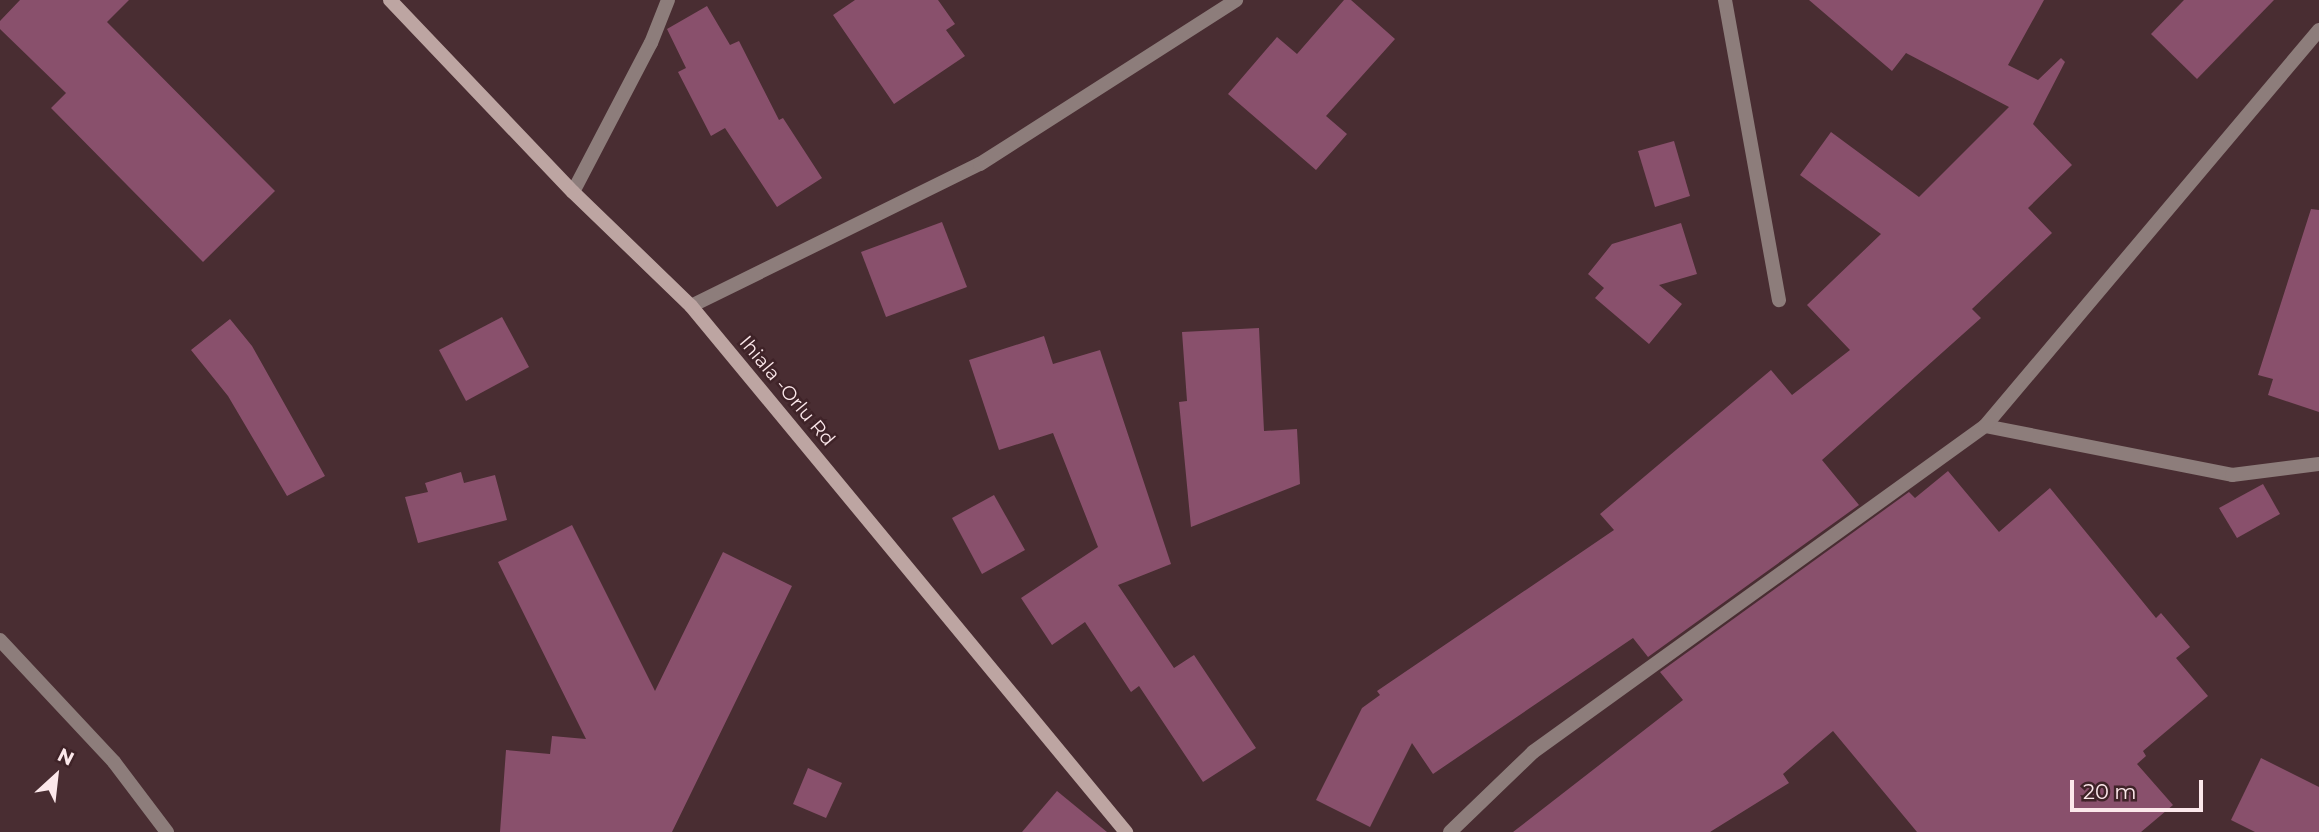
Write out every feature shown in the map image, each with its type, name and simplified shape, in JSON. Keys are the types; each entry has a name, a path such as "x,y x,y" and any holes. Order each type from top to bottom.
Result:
{"main road":[{"name":"Ihiala -Orlu Rd","path":"390,0 573,192 691,306 1126,832"}],"street":[{"path":"573,192 651,43 667,0"},
{"path":"691,306 980,164 1236,0"},
{"path":"1725,0 1779,300"},
{"path":"1450,832 1533,752 1985,426 2319,30"},
{"path":"1985,426 2232,475 2319,464"},
{"path":"0,640 114,762 167,832"}],"building":[{"path":"20,0 129,0 107,22 275,191 203,262 51,108 66,93 0,29 0,21"},
{"path":"855,0 938,0 955,24 946,30 965,56 894,104 833,15"},
{"path":"1344,0 1351,0 1395,39 1326,116 1347,134 1316,170 1228,94 1277,37 1297,54"},
{"path":"1809,0 2044,0 2008,65 2038,80 2061,58 2065,62 2033,124 2072,165 2028,208 2052,233 1972,309 1981,318 1822,460 1859,505 1648,657 1633,638 1433,774 1412,743 1370,827 1316,800 1362,708 1380,695 1377,691 1614,530 1600,514 1771,370 1792,395 1850,350 1807,305 1881,234 1800,175 1831,132 1919,197 2009,107 1906,53 1892,71"},
{"path":"2184,0 2274,0 2197,79 2151,34"},
{"path":"707,6 730,45 739,41 779,120 783,118 822,178 777,207 725,128 711,136 678,72 686,68 667,29"},
{"path":"1674,141 1690,196 1655,207 1638,151"},
{"path":"2311,209 2319,210 2319,412 2268,395 2273,379 2258,375"},
{"path":"942,222 967,287 886,317 861,252"},
{"path":"1681,223 1697,274 1659,285 1682,304 1649,344 1595,298 1604,288 1588,274 1612,244"},
{"path":"502,317 529,367 466,401 439,350"},
{"path":"230,319 252,346 325,476 287,496 228,396 191,350"},
{"path":"1259,328 1264,431 1297,429 1300,484 1191,527 1179,402 1187,401 1182,332"},
{"path":"1044,336 1053,364 1100,350 1171,564 1118,585 1174,668 1194,655 1256,748 1203,782 1139,686 1131,692 1085,622 1052,645 1021,598 1098,547 1053,433 999,450 969,360"},
{"path":"1948,471 1999,532 2050,488 2156,618 2161,613 2190,647 2176,658 2208,696 2143,751 2146,756 2137,764 2173,805 2141,832 1917,832 1833,731 1783,774 1789,783 1710,832 1513,832 1683,700 1660,672 1909,492 1915,498"},
{"path":"461,472 464,483 495,475 507,520 418,543 405,497 428,492 425,483"},
{"path":"2263,484 2280,514 2237,538 2219,508"},
{"path":"994,495 1025,550 982,574 952,518"},
{"path":"572,525 655,691 723,552 792,586 672,832 500,832 506,750 550,754 552,736 586,739 498,562"},
{"path":"2261,758 2319,787 2319,832 2255,832 2231,820"},
{"path":"808,768 842,783 826,818 793,804"},
{"path":"1057,791 1107,832 1022,832"}]}
